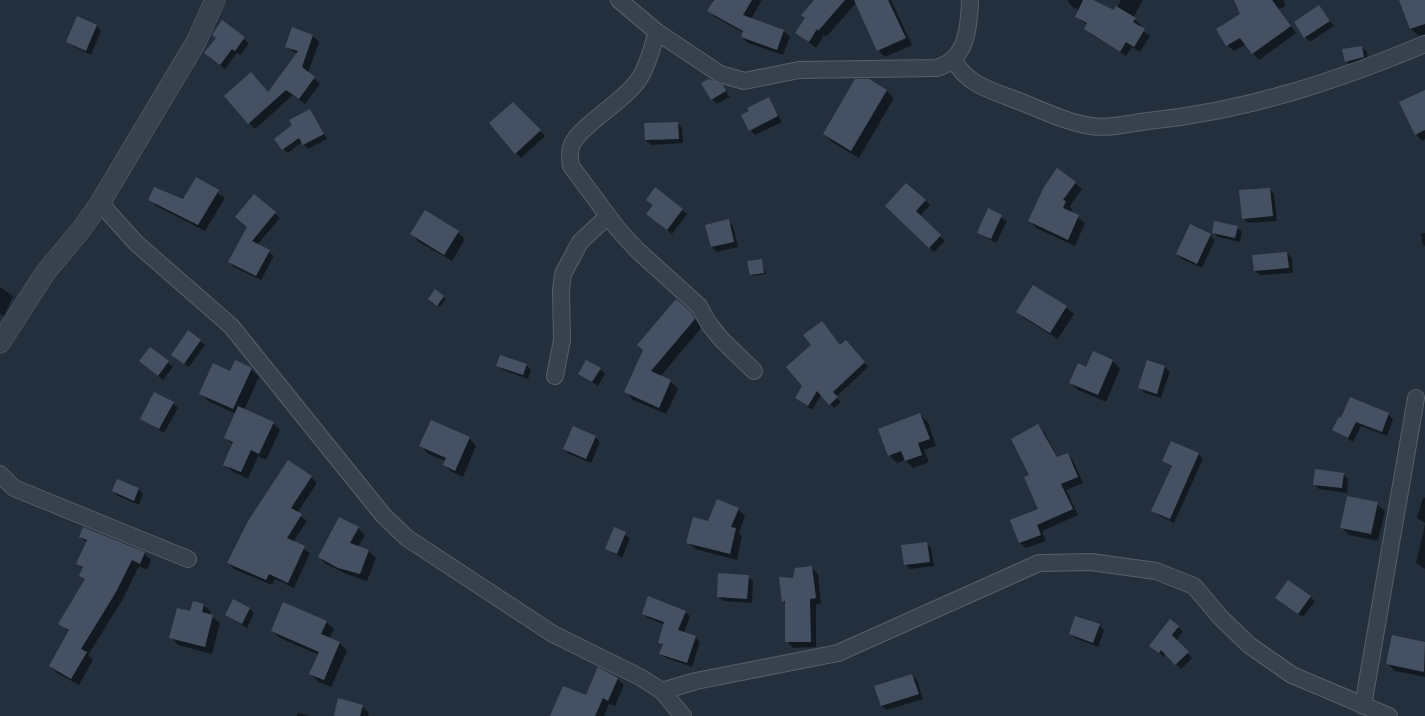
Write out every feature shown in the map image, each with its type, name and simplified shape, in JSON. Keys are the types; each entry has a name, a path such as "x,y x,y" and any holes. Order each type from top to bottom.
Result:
{"street":[{"path":"0,342 45,273 80,231 100,203 184,64 215,0"},
{"path":"619,0 657,32 720,74 744,82 799,70 936,68 948,65 954,60 966,36 970,0"},
{"path":"657,32 639,79 623,97 580,134 572,145 569,155 572,166 608,216 637,250 699,306 709,324 722,340 754,371"},
{"path":"954,60 966,78 984,88 1074,122 1108,127 1207,114 1264,101 1318,86 1425,44"},
{"path":"100,203 136,243 232,326 382,515 407,538 553,634 640,677 662,691 683,716"},
{"path":"555,376 562,340 561,290 563,274 580,242 608,216"},
{"path":"1363,706 1416,398"},
{"path":"0,474 14,488 188,559"},
{"path":"662,691 696,681 838,653 1039,563 1091,562 1156,571 1194,586 1249,645 1292,675 1388,716"}],"building":[{"path":"714,0 752,0 743,15 784,30 777,50 741,37 743,31 707,11"},
{"path":"814,0 845,0 818,31 817,29 809,42 795,33 805,18 801,15"},
{"path":"854,0 888,0 906,38 877,51"},
{"path":"1083,0 1093,0 1114,10 1116,6 1136,18 1133,22 1145,29 1134,47 1126,42 1120,52 1084,29 1087,23 1075,17"},
{"path":"1234,0 1272,0 1291,26 1252,54 1240,38 1226,46 1216,29 1240,14"},
{"path":"1399,0 1425,0 1425,24 1410,29"},
{"path":"1319,5 1330,21 1304,38 1294,22"},
{"path":"77,16 97,25 86,51 66,42"},
{"path":"222,20 245,37 235,51 232,49 220,65 204,53 216,38 212,35"},
{"path":"292,27 313,35 302,67 315,77 299,99 286,90 248,124 224,96 251,72 268,92 298,51 285,47"},
{"path":"1362,46 1364,57 1345,62 1342,49"},
{"path":"709,79 723,85 726,91 711,100 701,83"},
{"path":"855,79 869,79 887,90 851,151 823,134"},
{"path":"1425,90 1425,130 1415,135 1399,102"},
{"path":"769,97 778,116 749,131 741,115 749,111 747,108"},
{"path":"513,102 541,130 515,154 489,123"},
{"path":"310,109 324,134 303,145 299,138 282,150 274,139 292,125 289,120"},
{"path":"678,122 679,139 645,140 644,123"},
{"path":"1057,168 1076,182 1063,200 1066,201 1063,208 1079,215 1068,240 1028,221 1044,187"},
{"path":"196,177 219,190 198,225 148,200 154,187 183,199"},
{"path":"906,183 926,200 916,211 941,235 929,248 885,206"},
{"path":"655,187 683,209 667,230 646,214 653,205 646,200"},
{"path":"1270,188 1273,216 1242,219 1239,190"},
{"path":"254,194 276,212 252,241 270,250 256,276 228,262 247,227 235,217"},
{"path":"988,208 1002,215 991,239 977,233"},
{"path":"425,210 459,231 444,255 410,234"},
{"path":"729,219 734,242 711,247 705,225"},
{"path":"1214,221 1238,226 1235,238 1212,233"},
{"path":"1190,224 1211,234 1197,264 1176,254"},
{"path":"1287,252 1289,268 1254,271 1252,255"},
{"path":"762,259 764,273 750,275 747,261"},
{"path":"1033,285 1067,306 1050,333 1016,312"},
{"path":"435,289 444,296 437,306 428,299"},
{"path":"676,299 691,312 695,319 651,371 671,380 659,408 624,392 643,350 637,345"},
{"path":"822,321 840,345 846,340 865,362 833,392 838,397 829,405 817,391 808,406 795,398 802,386 786,367 811,345 803,335"},
{"path":"188,330 201,340 184,364 171,355"},
{"path":"150,347 169,361 158,376 139,361"},
{"path":"1093,351 1113,360 1098,395 1069,383 1078,363 1086,367"},
{"path":"500,355 527,364 523,375 496,366"},
{"path":"235,360 252,368 233,409 199,394 213,363 230,371"},
{"path":"586,360 601,368 592,382 578,374"},
{"path":"1147,360 1165,366 1157,394 1138,388"},
{"path":"154,392 174,402 159,429 140,419"},
{"path":"1350,397 1389,413 1382,432 1356,422 1348,438 1332,430 1339,417 1341,418"},
{"path":"238,406 274,422 259,454 251,450 241,472 223,465 233,442 224,438"},
{"path":"920,413 930,439 918,443 922,455 905,461 901,451 888,456 878,429"},
{"path":"431,420 470,437 455,471 443,465 446,458 419,446"},
{"path":"1038,424 1057,457 1068,453 1078,477 1061,484 1073,509 1037,525 1041,535 1019,543 1010,520 1038,509 1024,477 1029,475 1011,439"},
{"path":"573,426 596,436 586,459 563,449"},
{"path":"1171,441 1199,453 1170,519 1151,511 1172,466 1162,461"},
{"path":"288,460 312,476 291,508 302,514 287,538 305,546 288,583 269,574 266,580 227,563 248,521"},
{"path":"1315,469 1344,473 1342,488 1313,485"},
{"path":"117,479 139,488 134,501 112,491"},
{"path":"1347,496 1378,502 1371,534 1340,528"},
{"path":"717,499 739,508 731,527 736,528 730,554 686,543 693,517 708,521"},
{"path":"339,517 359,527 350,543 369,550 360,574 338,568 318,557"},
{"path":"83,527 145,552 140,564 132,560 116,592 81,649 87,652 71,679 49,666 69,630 58,624 85,579 79,576 83,567 76,564 87,540 79,537"},
{"path":"614,527 626,532 617,554 605,549"},
{"path":"927,542 930,562 904,565 901,545"},
{"path":"812,566 816,598 810,599 811,642 785,642 785,601 782,602 779,577 793,578 795,568"},
{"path":"718,573 749,575 747,599 717,597"},
{"path":"1288,580 1311,596 1298,614 1275,598"},
{"path":"648,596 686,611 678,630 696,636 687,663 659,654 663,644 658,643 664,622 642,614"},
{"path":"233,599 250,608 242,624 225,615"},
{"path":"193,601 204,604 202,612 213,615 205,647 169,638 177,608 190,611"},
{"path":"283,602 327,621 321,634 340,642 324,680 309,674 319,652 271,631"},
{"path":"1075,616 1100,624 1093,643 1069,634"},
{"path":"1170,619 1179,626 1172,635 1189,652 1175,665 1161,650 1159,653 1149,646"},
{"path":"1392,635 1425,642 1424,672 1386,664"},
{"path":"598,667 618,678 608,701 603,698 595,716 550,716 563,686 586,695"},
{"path":"912,674 919,694 881,706 874,686"},
{"path":"338,698 363,705 360,716 334,716"}]}
